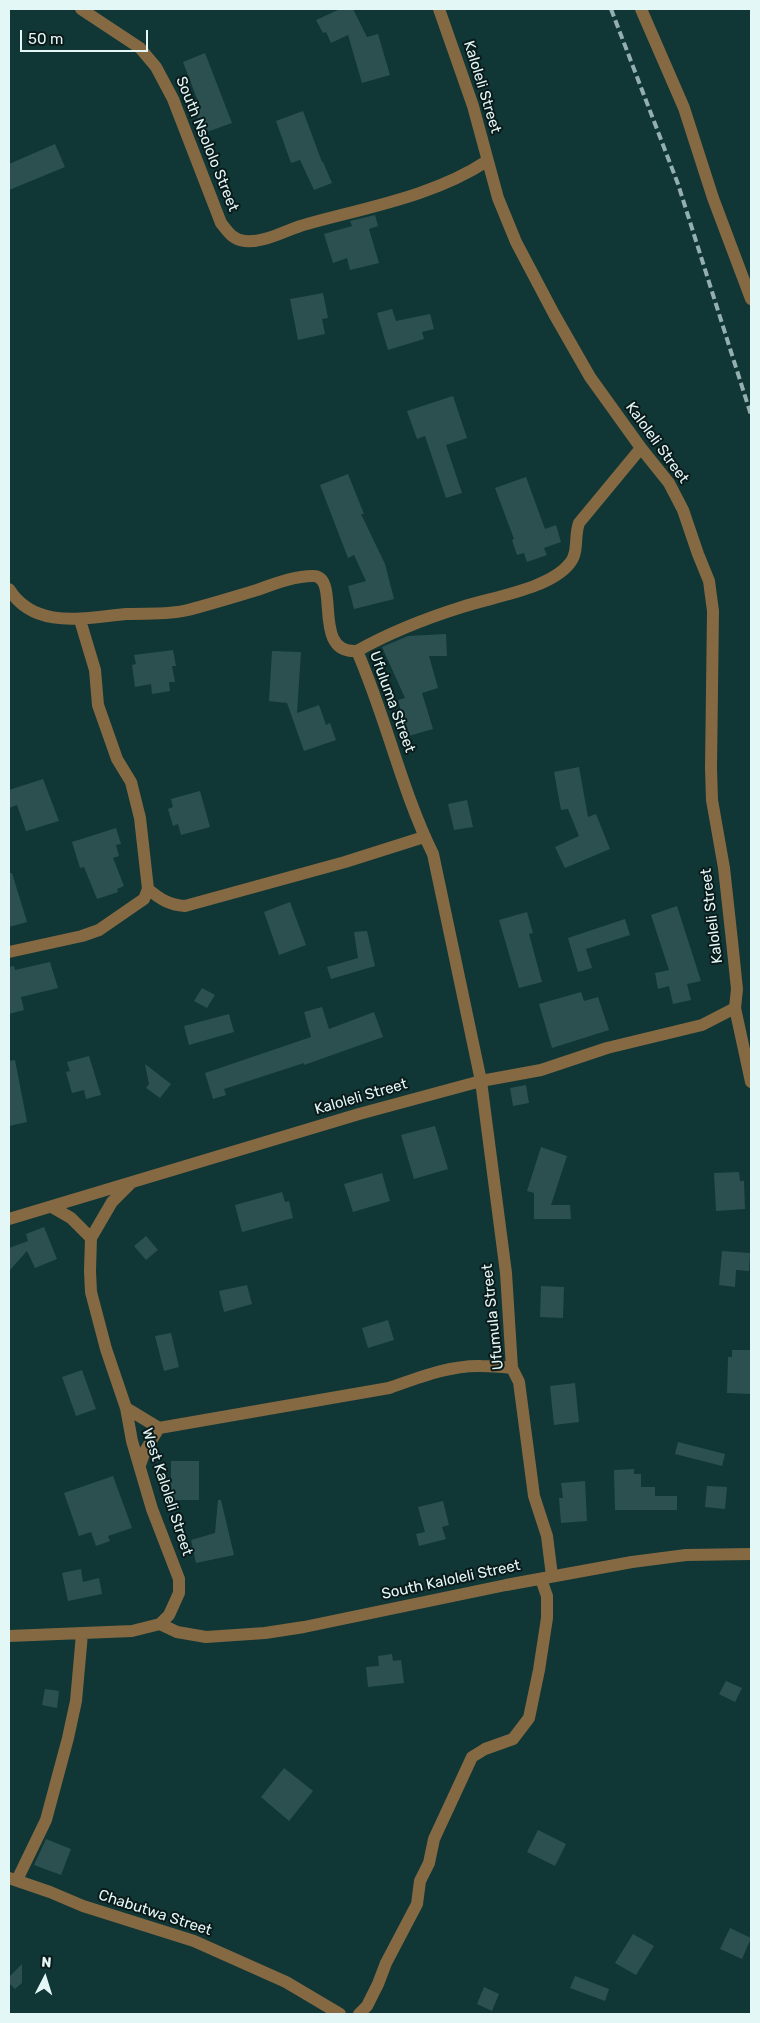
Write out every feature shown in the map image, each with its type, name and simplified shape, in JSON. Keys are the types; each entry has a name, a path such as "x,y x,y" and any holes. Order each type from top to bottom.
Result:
{"street":[{"name":"South Nsololo Street","path":"81,9 140,48 156,67 174,98 221,223 233,237 245,241 263,239 305,224 396,200 467,175 488,161"},
{"name":"Kaloleli Street","path":"9,1219 359,1114 481,1081 541,1070 607,1048 702,1025 735,1008 737,989 732,941 712,792 713,612 709,581 684,510 669,482 641,448 590,376 554,314 516,242 498,198 470,97 439,9"},
{"path":"641,9 684,108 713,198 751,299"},
{"path":"356,651 394,632 438,615 514,593 560,573 570,564 574,557 576,531 579,523 641,448"},
{"name":"Ufuluma Street","path":"9,589 26,609 43,615 80,620 126,614 186,611 282,582 313,576 318,577 325,587 332,636 343,648 349,651 356,651 379,706 399,772 433,854 481,1081"},
{"path":"9,952 82,936 99,930 144,899 148,889 138,809 131,782 117,759 103,723 98,706 95,670 80,620"},
{"path":"148,889 160,899 172,905 186,906 346,862 424,836"},
{"path":"735,1008 751,1082"},
{"name":"Ufumula Street","path":"359,2014 371,1998 386,1963 417,1904 420,1881 429,1863 434,1839 472,1758 485,1749 513,1739 529,1718 538,1679 547,1618 546,1531 534,1496 519,1382 512,1368 506,1273 481,1081"},
{"path":"52,1207 71,1218 91,1238 112,1202 131,1183"},
{"name":"West Kaloleli Street","path":"91,1238 91,1292 106,1349 126,1408 132,1441 152,1509 179,1579 179,1593 169,1615 160,1624"},
{"path":"126,1408 159,1428 360,1394 389,1388 424,1376 453,1369 479,1366 512,1368"},
{"path":"140,1465 145,1451 159,1428"},
{"name":"South Kaloleli Street","path":"160,1624 177,1632 206,1637 265,1633 304,1627 632,1562 686,1555 751,1554"},
{"path":"9,1636 132,1632 160,1624"},
{"path":"13,1879 46,1820 76,1701 82,1634"},
{"name":"Chabutwa Street","path":"13,1879 83,1906 194,1941 286,1982 340,2014"}],"building":[{"path":"340,9 353,9 367,37 378,34 390,75 362,83 348,35 331,43 326,32 323,33 316,20"},
{"path":"205,53 232,123 204,133 193,107 199,104 183,62"},
{"path":"303,111 332,183 314,190 300,160 291,163 276,121"},
{"path":"55,144 65,167 9,190 9,164"},
{"path":"375,215 378,226 369,229 379,263 350,270 347,258 333,263 324,234 352,226 350,221"},
{"path":"323,293 328,318 322,319 325,334 298,340 290,299"},
{"path":"392,309 396,321 430,314 434,329 422,332 424,339 388,350 377,313"},
{"path":"453,396 467,438 446,445 462,493 446,498 425,436 417,439 407,411"},
{"path":"348,474 364,514 361,514 385,564 394,599 354,609 348,586 366,581 354,555 348,558 320,485"},
{"path":"526,477 545,529 556,525 561,542 544,548 547,555 527,562 524,553 517,555 512,540 514,539 495,488"},
{"path":"446,634 447,656 429,656 438,688 422,693 433,729 405,737 401,724 404,723 398,700 405,698 382,647 408,636"},
{"path":"173,650 176,666 172,666 175,682 169,682 170,691 152,694 151,684 135,687 132,665 136,664 134,655"},
{"path":"272,651 301,652 297,713 319,705 326,725 330,723 336,740 304,751 287,703 269,701"},
{"path":"579,767 588,817 596,814 610,849 565,868 555,847 579,836 568,809 561,810 554,772"},
{"path":"43,779 59,821 26,831 17,805 9,808 9,790"},
{"path":"200,791 210,827 181,835 178,824 173,826 168,809 173,807 171,799"},
{"path":"467,800 473,827 454,830 448,804"},
{"path":"116,828 121,844 116,845 119,856 113,858 124,886 117,889 118,892 97,899 84,867 80,868 72,842"},
{"path":"9,873 12,873 27,922 9,927"},
{"path":"290,902 306,945 279,955 264,912"},
{"path":"677,906 701,981 687,984 691,1000 673,1004 669,986 658,989 655,973 669,970 651,915"},
{"path":"527,912 533,933 529,934 542,982 519,988 499,920"},
{"path":"625,919 630,935 586,949 592,968 578,972 568,938"},
{"path":"367,931 375,966 331,979 327,967 358,958 354,932"},
{"path":"50,962 58,988 21,997 24,1010 9,1014 9,967 14,966 15,970"},
{"path":"202,988 215,995 207,1008 194,1001"},
{"path":"581,992 584,1001 598,997 609,1030 552,1048 539,1004"},
{"path":"322,1007 329,1029 374,1012 383,1037 304,1065 304,1063 224,1089 226,1095 213,1099 205,1073 311,1037 304,1012"},
{"path":"229,1014 234,1032 189,1045 184,1026"},
{"path":"89,1056 101,1095 86,1099 84,1090 72,1093 66,1072 70,1071 67,1062"},
{"path":"15,1060 27,1122 9,1126 9,1061"},
{"path":"145,1064 171,1084 160,1098 146,1088 149,1084"},
{"path":"526,1085 529,1103 513,1106 510,1088"},
{"path":"435,1126 448,1169 414,1179 401,1135"},
{"path":"541,1147 567,1156 551,1205 570,1205 571,1219 534,1219 534,1193 527,1191"},
{"path":"739,1172 740,1181 744,1181 745,1209 716,1211 714,1173"},
{"path":"382,1173 390,1201 353,1212 344,1184"},
{"path":"282,1192 285,1202 289,1201 293,1218 242,1232 235,1205"},
{"path":"44,1227 57,1259 35,1268 27,1251 9,1271 9,1248 28,1241 26,1234"},
{"path":"146,1236 158,1250 146,1260 134,1246"},
{"path":"722,1251 750,1253 749,1271 736,1270 735,1287 719,1285"},
{"path":"247,1285 252,1304 224,1312 219,1291"},
{"path":"541,1286 564,1287 563,1318 540,1317"},
{"path":"388,1320 394,1340 368,1348 362,1328"},
{"path":"171,1333 179,1367 164,1371 155,1336"},
{"path":"732,1350 750,1350 751,1394 727,1393 728,1357 732,1357"},
{"path":"82,1370 96,1409 76,1416 62,1377"},
{"path":"575,1383 579,1422 554,1425 550,1386"},
{"path":"678,1442 725,1454 722,1466 675,1454"},
{"path":"171,1461 199,1461 199,1500 171,1500"},
{"path":"634,1469 634,1474 641,1474 641,1487 655,1487 655,1496 677,1496 677,1510 615,1510 614,1470"},
{"path":"113,1476 132,1528 108,1536 110,1541 96,1546 91,1532 79,1536 64,1493"},
{"path":"585,1481 587,1521 561,1523 559,1498 563,1498 561,1483"},
{"path":"707,1486 727,1487 725,1509 705,1507"},
{"path":"218,1500 221,1500 234,1555 196,1563 191,1540 215,1533"},
{"path":"443,1501 449,1525 442,1527 446,1539 419,1546 416,1534 425,1532 418,1507"},
{"path":"81,1569 83,1582 99,1578 102,1594 68,1601 62,1573"},
{"path":"392,1654 393,1661 401,1660 404,1683 368,1687 366,1667 379,1666 378,1656"},
{"path":"726,1681 742,1688 735,1702 719,1694"},
{"path":"45,1689 59,1691 57,1708 42,1705"},
{"path":"284,1768 313,1791 289,1821 261,1797"},
{"path":"538,1830 566,1844 555,1866 527,1852"},
{"path":"46,1839 71,1849 61,1875 34,1865"},
{"path":"730,1928 751,1938 742,1959 720,1949"},
{"path":"633,1934 654,1946 636,1975 615,1963"},
{"path":"22,1964 22,1983 15,1989 9,1983 9,1977"},
{"path":"575,1976 609,1989 605,2001 570,1988"},
{"path":"484,1987 499,1994 492,2011 477,2004"}],"railway":[{"path":"611,9 678,184 751,415"}]}
